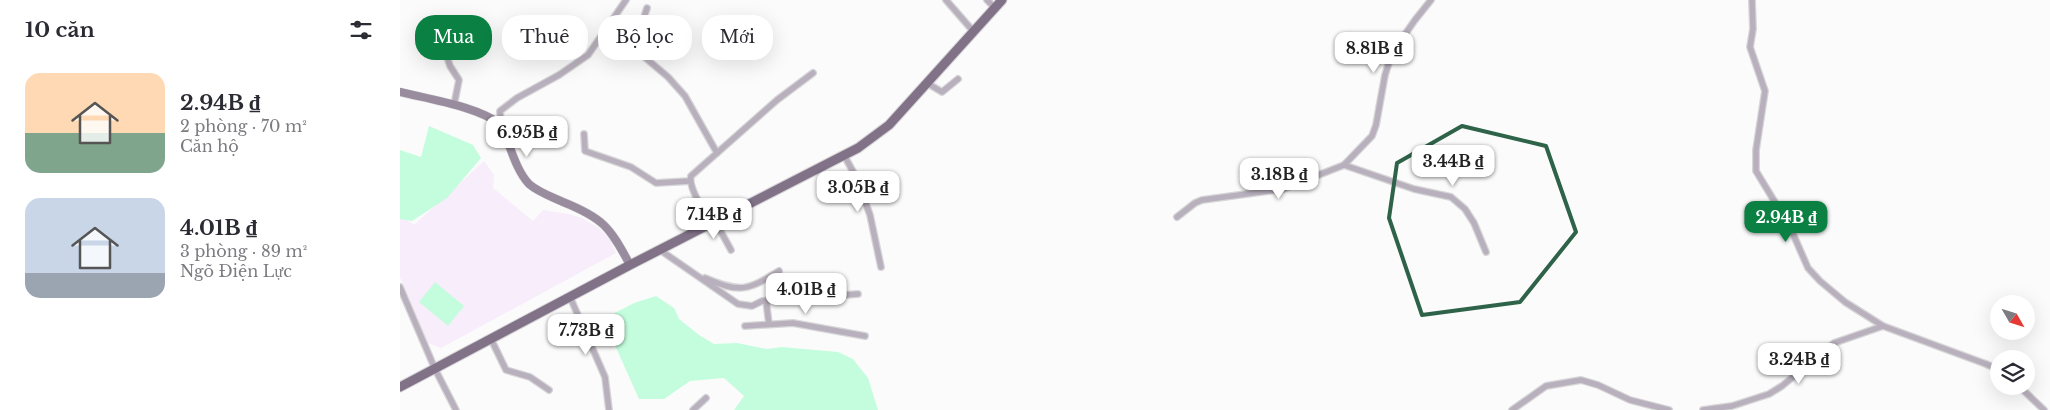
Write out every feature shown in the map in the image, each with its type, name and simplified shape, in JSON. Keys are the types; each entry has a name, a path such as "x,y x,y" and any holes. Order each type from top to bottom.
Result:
{"main road":[{"path":"400,388 630,265 858,148 889,125 1002,0"}],"street":[{"path":"626,0 588,55 559,76 516,98 500,111 501,125 523,175 530,184 540,192 594,216 603,222 613,234 630,265"},
{"path":"946,0 973,31"},
{"path":"987,0 995,8"},
{"path":"1177,217 1202,200 1283,189 1344,165 1372,136 1376,125 1385,75 1392,53 1432,0"},
{"path":"1752,0 1753,29 1750,47 1765,90 1756,150 1756,171 1790,227 1812,274 1844,302 1883,326 1990,366"},
{"path":"647,8 636,42 642,55 668,77 685,96 716,153"},
{"path":"448,60 459,80 454,105"},
{"path":"690,181 693,174 716,153 777,100 813,73"},
{"path":"927,83 942,92 958,79"},
{"path":"400,92 454,105 490,118 501,125"},
{"path":"584,134 585,151 631,167 656,184 690,181"},
{"path":"844,155 857,179 870,215 881,267"},
{"path":"1344,165 1414,189 1451,197 1462,205 1470,216 1486,252"},
{"path":"690,181 731,250"},
{"path":"660,250 738,304 752,306 766,301 858,294"},
{"path":"692,272 721,285 746,288 754,286 779,271"},
{"path":"400,287 435,369 456,410"},
{"path":"570,297 605,377 609,410"},
{"path":"766,301 769,324"},
{"path":"745,326 793,323 865,336"},
{"path":"1703,410 1732,406 1769,394 1782,386 1834,343 1883,326"},
{"path":"491,339 506,370 530,377 549,390"},
{"path":"1512,410 1546,386 1581,380 1598,384 1630,400 1669,410"},
{"path":"2028,395 2044,410"},
{"path":"693,410 706,398"}],"highlighted area":[{"path":"1462,126 1546,146 1576,232 1520,302 1422,315 1389,218 1397,163"}],"shaded area":[{"path":"484,161 494,175 493,188 533,221 543,210 582,218 599,228 610,240 616,253 441,348 428,343 400,277 400,215 414,225"}],"green space":[{"path":"429,126 473,145 481,158 447,198 412,221 400,219 400,150 421,157"},
{"path":"435,282 464,306 448,326 419,302"},
{"path":"656,296 674,308 679,319 714,344 737,343 767,349 782,347 838,352 853,359 868,378 878,410 734,410 744,396 724,378 690,381 664,399 639,399 609,332 611,315 634,303"}]}
